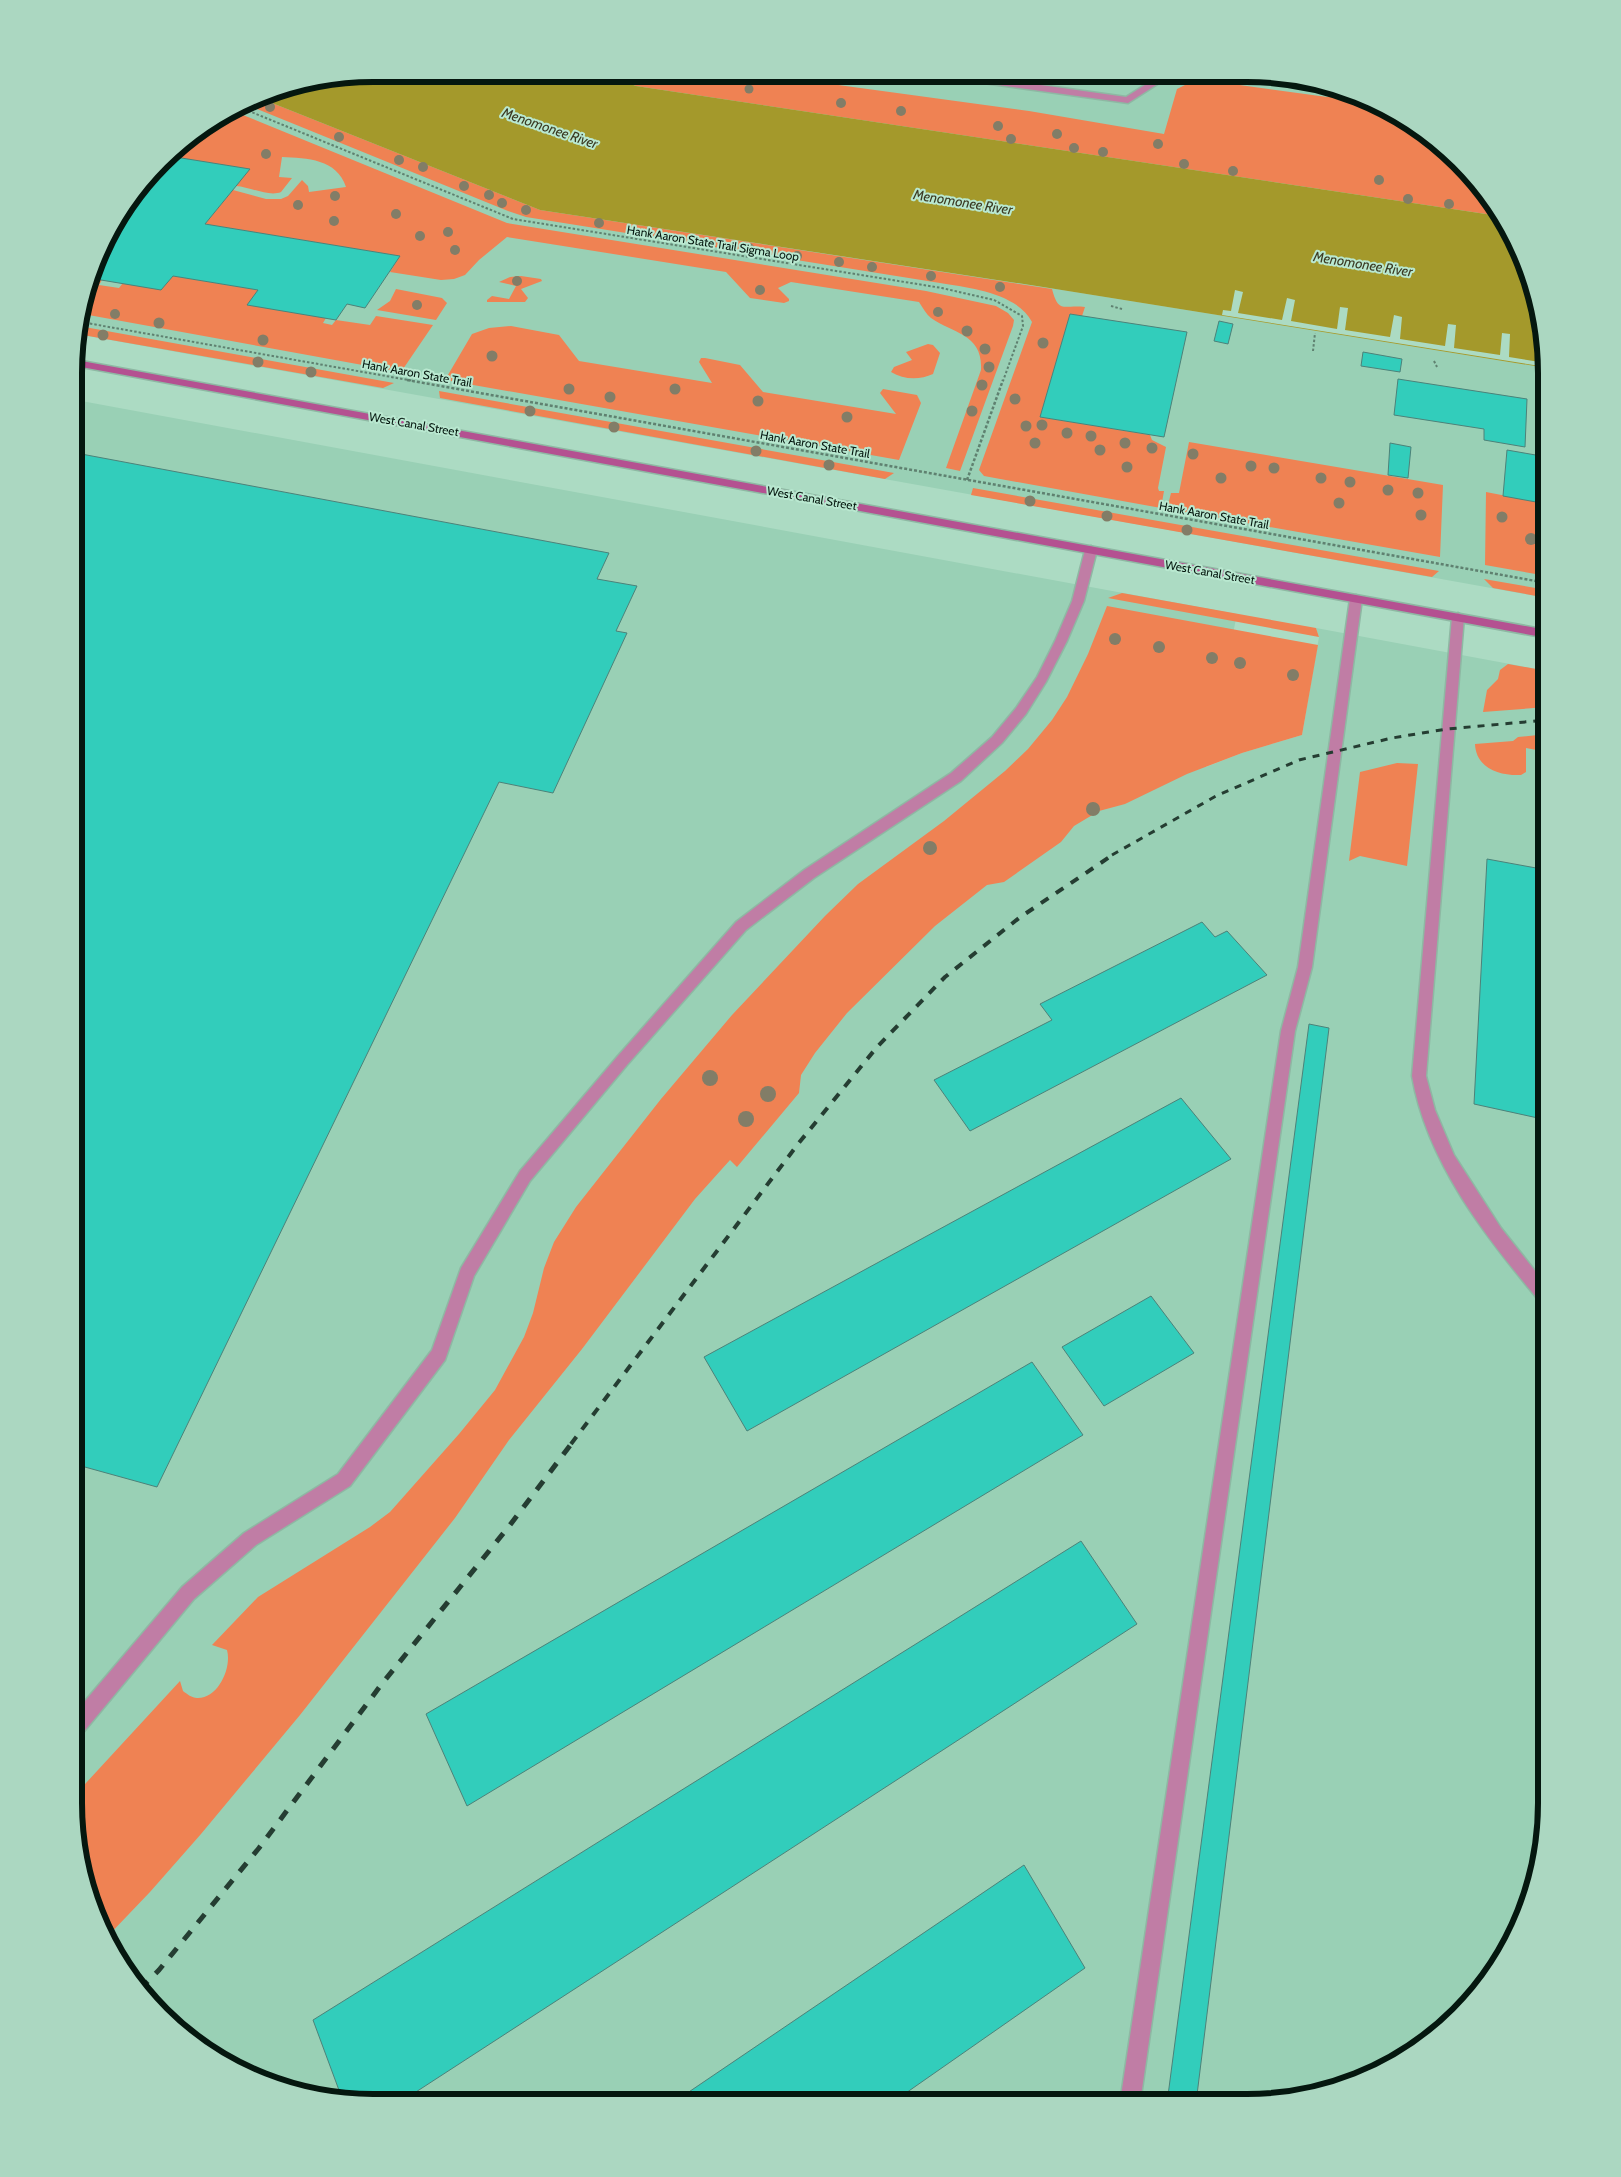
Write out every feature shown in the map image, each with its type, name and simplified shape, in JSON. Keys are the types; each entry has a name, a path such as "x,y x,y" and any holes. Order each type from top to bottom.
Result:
{"street":[{"name":"West Canal Street","path":"83,364 1538,632"}],"lane":[{"path":"1005,83 1128,100 1155,83"},
{"path":"83,1717 188,1594 250,1539 344,1480 439,1354 468,1273 525,1176 622,1061 741,926 809,874 956,777 997,740 1021,711 1042,679 1061,641 1078,601 1091,550"},
{"path":"1131,2094 1288,1031 1305,968 1356,599"},
{"path":"1458,617 1419,1076 1427,1110 1464,1186 1490,1225 1538,1286"}],"path":[{"name":"Hank Aaron State Trail Sigma Loop","path":"249,111 513,219 942,288 986,298 1014,309 1022,316 1023,326 967,480"},
{"path":"1111,306 1122,309"},
{"name":"Hank Aaron State Trail","path":"87,323 1538,580"},
{"path":"1313,351 1315,333"},
{"path":"1434,361 1437,367"}],"shaded area":[{"path":"628,83 1266,83 1285,85 1323,92 1359,105 1393,122 1425,143 1467,211 636,86"},
{"path":"628,83 824,83 1029,111 1164,134 1177,89 1189,83 1225,83 1339,97 1393,122 1425,143 1466,182 1491,215 636,86"},
{"path":"270,102 540,210 1043,287 1538,367 1538,596 85,335 88,317 92,298 105,262 122,228 143,196 168,168 196,143 228,122"},
{"path":"270,102 540,210 1052,289 1057,302 1063,307 1085,307 1082,316 1070,314 1040,417 1150,435 1152,440 1166,447 1158,488 1159,491 1164,491 1161,508 984,476 979,470 1032,322 1016,304 1004,298 965,287 526,217 255,108"},
{"path":"242,115 507,223 926,291 996,306 1008,313 1014,320 1013,326 960,471 946,468 981,370 980,358 972,342 965,336 931,318 919,302 791,282 778,288 789,299 789,301 784,303 750,298 726,272 507,237 479,260 465,275 454,279 441,280 390,272 400,256 205,224 233,190 266,199 281,199 288,196 302,180 308,186 309,192 346,187 342,178 328,165 301,158 282,157 279,177 292,178 281,192 265,193 236,186 249,169 179,158 212,132"},
{"path":"173,276 258,290 248,305 326,318 323,323 332,325 336,320 370,325 376,316 433,325 401,372 88,315 98,279 102,280 99,285 119,288 123,283 161,290"},
{"path":"521,276 541,279 542,281 521,289 528,298 525,302 487,302 492,296 509,299 516,286 499,282 510,277"},
{"path":"396,289 442,298 447,303 436,320 377,310 390,301"},
{"path":"511,326 559,335 579,361 712,383 699,362 701,358 705,358 740,365 763,392 896,414 880,393 883,389 917,395 921,403 899,460 445,380 472,334 489,328"},
{"path":"86,327 394,383 383,388 85,335"},
{"path":"928,344 933,345 940,353 933,374 912,378 901,377 891,372 894,367 912,360 906,352"},
{"path":"439,391 894,473 885,479 440,398"},
{"path":"83,401 1237,614 1206,767 1242,753 1302,735 1319,637 1316,628 1538,669 1538,1822 1533,1860 1523,1897 1499,1949 1478,1981 1439,2022 1425,2034 1393,2055 1359,2072 1323,2085 1266,2094 355,2094 317,2089 280,2079 228,2055 196,2034 155,1995 143,1981 122,1949 105,1915 92,1879 83,1822"},
{"path":"1189,442 1443,485 1440,557 1167,509 1171,493 1179,493"},
{"path":"973,488 1439,571 1432,577 971,495"},
{"path":"1486,492 1538,502 1538,574 1485,565"},
{"path":"1484,579 1538,588 1538,596 1493,588"},
{"path":"1122,593 1316,628 1319,637 1108,598"},
{"path":"1107,606 1318,645 1302,735 1242,753 1187,774 1125,804 1099,811 1074,826 1061,842 1004,882 987,885 935,926 847,1013 815,1053 801,1075 799,1093 737,1167 730,1160 695,1199 582,1349 509,1440 455,1518 300,1715 201,1834 113,1931 98,1897 88,1860 83,1822 83,1786 180,1681 183,1691 197,1698 205,1697 217,1688 225,1673 228,1657 227,1650 212,1645 258,1597 370,1527 390,1512 495,1390 524,1337 533,1313 544,1268 554,1242 576,1207 661,1099 732,1015 825,916 858,884 944,821 1005,771 1028,749 1052,720 1067,697 1088,654"},
{"path":"1508,664 1538,669 1538,708 1483,712 1487,690 1498,679 1500,670"},
{"path":"1538,735 1538,750 1526,748 1526,772 1521,775 1505,774 1490,769 1484,765 1476,752 1475,744 1513,741 1518,737"},
{"path":"1397,763 1418,764 1407,866 1360,856 1349,861 1360,772"}],"water":[{"name":"Menomonee River","path":"355,83 628,83 636,86 1491,215 1516,262 1529,298 1536,336 1538,367 1043,287 540,210 270,102 298,92"}],"pier":[{"path":"1235,290 1243,292 1238,313 1282,320 1287,298 1295,300 1291,321 1337,329 1340,307 1348,308 1345,330 1390,337 1394,315 1402,317 1400,339 1445,346 1448,324 1456,325 1454,348 1500,355 1502,333 1510,334 1509,357 1538,362 1538,366 1222,315 1223,310 1231,311"}],"building":[{"path":"179,158 250,169 205,224 400,256 365,308 347,304 336,320 247,305 258,290 173,276 161,290 98,280 113,245 132,212 155,182"},
{"path":"1070,314 1187,332 1164,437 1040,417"},
{"path":"1219,321 1233,324 1228,344 1214,341"},
{"path":"1363,352 1402,359 1400,372 1361,366"},
{"path":"1398,379 1527,399 1525,447 1484,440 1484,429 1394,415"},
{"path":"1390,443 1411,447 1408,478 1388,475"},
{"path":"1507,450 1538,455 1538,502 1503,496"},
{"path":"83,454 609,553 597,579 637,586 616,631 627,633 553,793 499,782 157,1487 83,1466"},
{"path":"1487,859 1538,868 1538,1118 1474,1104"},
{"path":"1202,922 1215,937 1227,931 1267,975 970,1131 934,1080 1052,1020 1040,1004"},
{"path":"1309,1024 1329,1028 1197,2094 1168,2094"},
{"path":"1181,1098 1231,1159 747,1431 704,1357"},
{"path":"1151,1296 1194,1353 1104,1406 1062,1347"},
{"path":"1032,1362 1083,1435 467,1806 426,1714"},
{"path":"1081,1541 1137,1624 413,2094 340,2092 313,2020"},
{"path":"1024,1865 1085,1968 904,2094 686,2094"}],"railway":[{"path":"1112,855 1216,796 1299,760 1392,738 1447,729 1538,721"},
{"path":"571,1444 798,1144 877,1047 945,977 1019,918 1114,854"},
{"path":"145,1984 159,1970 259,1848 381,1685 510,1525 572,1443"}]}
